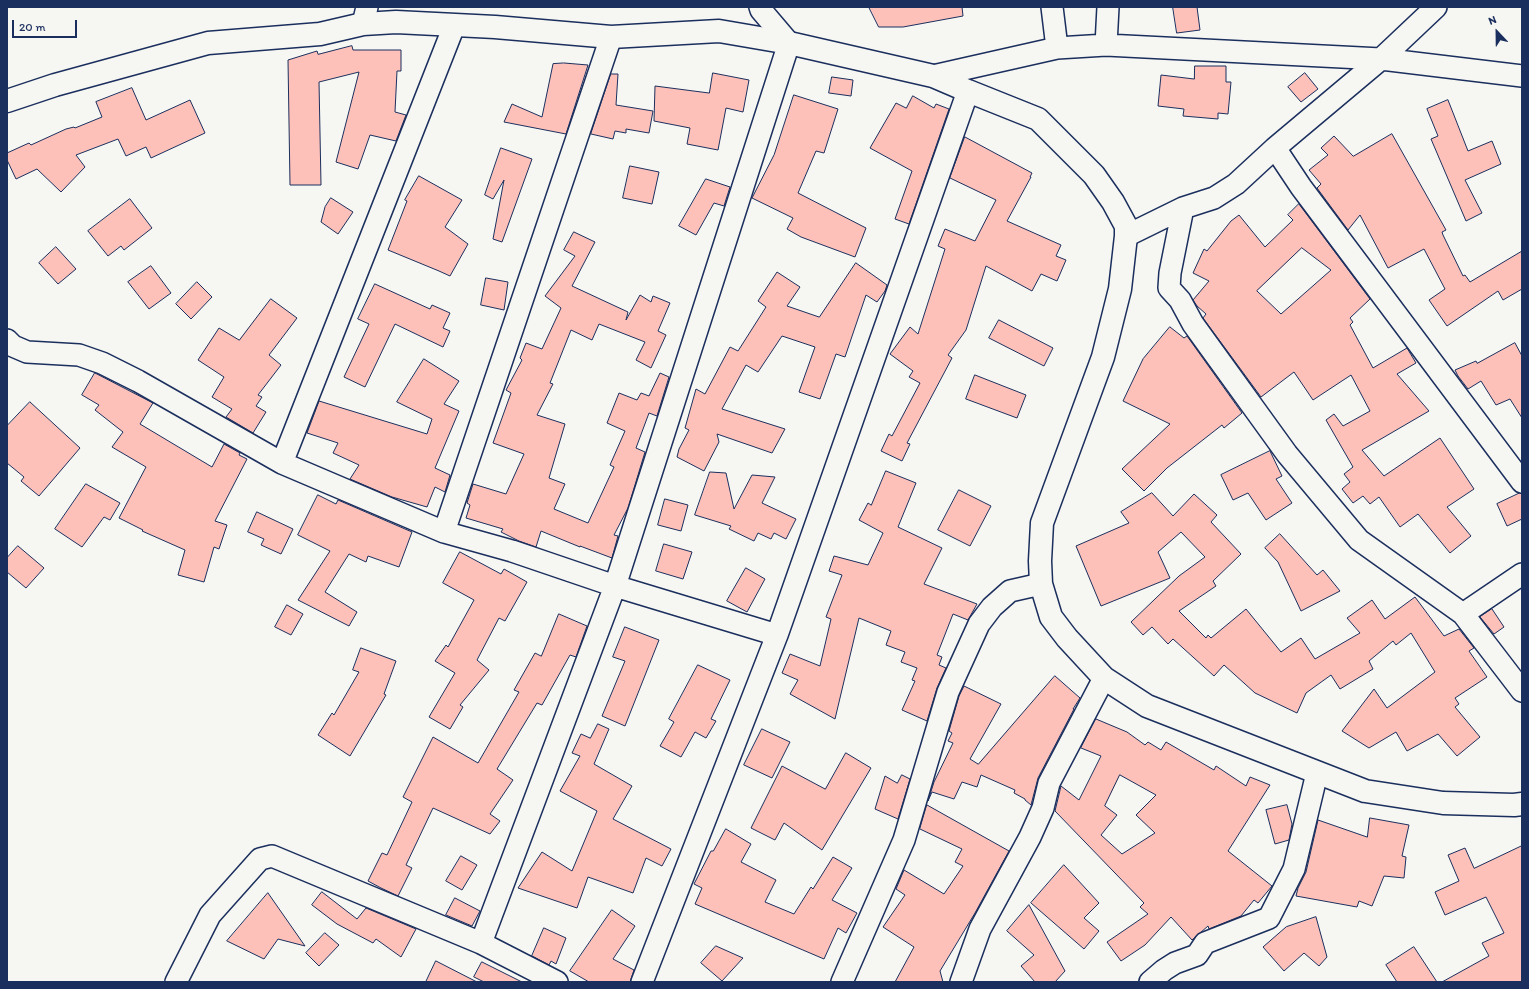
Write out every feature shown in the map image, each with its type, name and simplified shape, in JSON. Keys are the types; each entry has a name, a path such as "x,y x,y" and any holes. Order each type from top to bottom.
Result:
{"highway":[{"path":"7,101 55,85 208,43 320,34 365,15 396,22 610,37 720,31 789,43 933,76 1038,119 1094,175 1113,202 1126,226 1120,289 1102,357 1042,523 1040,561 1041,584 1052,617 1066,638 1104,678 1147,706 1365,791 1444,803 1522,804"}],"street":[{"path":"482,943 615,586 789,43 760,7"},
{"path":"1052,7 1057,48"},
{"path":"1106,45 1108,7"},
{"path":"1126,236 1183,208 1221,194 1236,184 1275,148 1381,59 1436,7"},
{"path":"282,463 454,26"},
{"path":"444,532 610,37"},
{"path":"933,76 1057,48 1106,45 1381,59 1522,76"},
{"path":"642,982 776,635 968,91"},
{"path":"1275,148 1301,187 1522,482"},
{"path":"1183,208 1170,273 1169,288 1180,300 1194,324 1286,454 1359,540 1463,614 1522,691"},
{"path":"7,340 13,346 27,352 79,355 102,363 138,381 282,463 444,532 512,551 615,586 776,635"},
{"path":"1463,614 1522,574"},
{"path":"842,982 904,840 948,692 979,624 992,607 1010,591 1041,584"},
{"path":"961,982 980,929 1030,837 1043,808 1049,783 1104,678"},
{"path":"1150,982 1175,963 1197,955 1205,943 1269,918 1294,869 1317,773"},
{"path":"176,982 210,915 260,859 272,856 482,943 557,982"}],"building":[{"path":"869,7 962,7 963,16 903,27 879,27"},
{"path":"1173,7 1197,7 1200,30 1177,33"},
{"path":"352,46 353,50 401,50 401,71 397,71 395,112 406,115 396,141 370,135 358,169 336,162 359,72 319,82 321,185 290,185 288,60 317,51 318,54"},
{"path":"564,63 588,65 566,134 504,122 512,104 542,117 553,64"},
{"path":"1195,66 1226,66 1226,82 1231,82 1228,114 1218,113 1218,119 1183,116 1184,109 1158,106 1161,75 1194,79"},
{"path":"713,73 749,80 743,112 726,108 718,150 687,144 690,128 654,121 655,86 709,93"},
{"path":"1305,73 1318,89 1301,102 1288,87"},
{"path":"611,74 618,74 616,105 653,111 649,133 626,129 626,133 615,131 613,139 591,134"},
{"path":"832,77 853,80 851,96 829,93"},
{"path":"132,88 146,120 190,100 205,133 151,158 146,147 126,156 118,139 76,155 85,167 61,192 37,169 16,179 7,160 7,153 29,143 31,145 66,129 75,128 102,117 96,102"},
{"path":"794,95 838,109 824,153 816,151 798,193 866,228 855,257 801,237 787,229 793,218 752,198 774,155"},
{"path":"913,96 934,108 936,104 949,109 909,224 895,219 912,171 870,148 896,103 906,108"},
{"path":"1448,100 1468,151 1492,141 1501,164 1465,180 1482,213 1466,221 1431,139 1438,136 1427,109"},
{"path":"1392,134 1446,230 1442,232 1443,235 1463,276 1465,275 1470,282 1522,251 1522,289 1503,300 1498,291 1447,326 1429,300 1445,289 1424,249 1388,268 1360,215 1348,230 1317,188 1321,184 1309,170 1328,155 1321,148 1334,136 1353,156"},
{"path":"965,137 1032,173 1007,221 1061,245 1056,256 1066,260 1057,281 1041,274 1032,291 986,266 966,330 948,355 952,358 907,443 910,444 902,461 881,451 889,434 892,436 920,383 909,377 913,371 890,354 910,327 918,334 945,249 938,246 945,229 975,241 996,200 950,178"},
{"path":"501,148 532,159 502,242 493,239 504,180 493,199 485,195"},
{"path":"630,166 659,172 652,204 623,198"},
{"path":"419,176 462,200 445,227 468,244 450,276 388,250 407,201 405,200"},
{"path":"706,179 730,187 724,206 714,203 696,235 679,226"},
{"path":"331,198 353,212 338,234 321,222 325,207"},
{"path":"130,199 152,228 124,250 121,246 108,256 88,231"},
{"path":"1299,204 1370,299 1350,318 1353,322 1350,325 1373,368 1407,348 1416,363 1397,374 1429,411 1362,450 1384,476 1440,438 1474,489 1447,507 1471,536 1450,553 1418,514 1400,527 1379,497 1370,504 1363,496 1353,503 1342,489 1350,482 1344,474 1353,467 1326,420 1334,414 1343,426 1370,411 1351,375 1313,400 1294,372 1261,397 1203,318 1206,314 1193,300 1209,281 1193,273 1204,249 1207,251 1231,221 1239,215 1265,247 1293,220 1288,215","holes":["1302,248 1331,270 1281,314 1257,291"]},
{"path":"574,232 595,242 572,286 628,312 626,320 640,295 651,302 653,296 670,303 658,331 666,335 651,368 636,360 645,342 599,324 592,340 571,330 550,383 553,384 537,415 565,424 549,478 565,484 554,509 588,523 614,467 610,465 625,431 607,423 619,393 637,400 641,393 649,396 660,373 669,377 657,416 649,413 636,448 645,452 628,508 614,535 618,536 612,558 541,531 536,547 501,532 503,529 466,518 470,505 467,503 473,484 506,494 524,454 493,443 511,393 506,390 522,360 520,358 526,343 542,349 561,308 545,296 575,256 564,250"},
{"path":"56,247 76,269 58,284 39,263"},
{"path":"856,263 887,285 885,291 877,302 866,295 845,357 836,354 820,399 799,392 815,347 782,336 758,372 746,365 722,409 785,429 772,453 717,434 719,442 704,471 677,457 679,449 689,430 685,428 696,389 705,394 730,347 738,351 766,307 758,301 777,272 800,287 787,306 819,317"},
{"path":"151,266 171,293 149,309 128,282"},
{"path":"486,278 508,282 504,310 481,305"},
{"path":"197,282 212,297 191,319 176,304"},
{"path":"375,284 430,309 432,305 450,313 443,328 450,331 443,347 395,324 365,387 344,377 369,324 358,319"},
{"path":"271,299 297,318 269,355 281,365 258,395 262,397 256,406 266,412 253,433 226,417 232,409 212,397 224,377 198,360 219,328 239,340"},
{"path":"999,320 1053,348 1044,366 989,338"},
{"path":"1170,327 1184,338 1187,336 1242,413 1224,428 1222,425 1167,468 1144,491 1122,469 1170,424 1123,401 1143,359"},
{"path":"1515,343 1522,356 1522,418 1510,399 1496,405 1481,381 1468,389 1455,370 1476,361 1477,363"},
{"path":"424,359 459,381 444,404 459,411 435,468 450,475 445,492 435,487 427,507 392,497 350,479 359,465 333,453 338,443 307,433 319,401 427,434 432,419 397,402"},
{"path":"95,373 153,403 140,424 212,467 224,444 240,453 239,455 247,459 215,521 227,525 219,549 214,547 204,582 178,575 185,550 142,531 143,530 119,518 146,467 112,447 123,432 95,410 99,405 82,395"},
{"path":"975,375 1026,395 1017,418 966,399"},
{"path":"30,402 80,448 39,496 21,481 24,477 7,463 7,426"},
{"path":"1270,451 1282,476 1276,479 1292,503 1266,520 1248,493 1233,500 1221,475"},
{"path":"886,471 916,483 898,527 942,548 924,584 977,604 968,620 953,614 937,655 942,657 939,665 946,668 937,688 927,721 902,710 915,681 912,680 917,668 901,662 905,652 886,645 891,631 859,618 835,719 790,694 798,680 782,673 790,654 820,666 831,619 826,617 842,575 829,571 834,556 868,565 883,533 859,520 868,503 871,505"},
{"path":"710,472 726,473 734,509 752,475 775,477 762,503 796,519 786,539 774,533 771,539 758,533 754,541 729,529 731,526 695,515"},
{"path":"86,484 120,503 110,520 104,517 82,547 55,529"},
{"path":"959,490 991,506 970,546 938,530"},
{"path":"1152,493 1173,516 1194,494 1217,515 1211,522 1241,554 1213,581 1216,586 1179,611 1206,638 1208,635 1211,638 1246,609 1281,652 1301,638 1315,659 1360,633 1347,618 1372,600 1385,619 1415,597 1444,636 1459,629 1474,648 1469,651 1487,677 1455,698 1459,704 1455,707 1480,737 1457,756 1438,734 1407,751 1396,732 1369,748 1342,731 1374,689 1387,708 1435,672 1411,633 1396,645 1393,641 1369,661 1373,669 1340,689 1331,675 1306,693 1297,713 1255,693 1224,665 1214,676 1173,639 1168,644 1152,627 1143,635 1131,622 1179,576 1205,557 1181,532 1158,552 1170,578 1101,606 1076,546 1129,523 1121,512"},
{"path":"1520,493 1522,494 1522,519 1507,526 1497,504"},
{"path":"318,495 336,504 338,500 412,532 399,567 368,556 366,562 349,554 325,592 357,612 349,626 298,600 330,551 298,535"},
{"path":"665,499 688,505 681,531 658,525"},
{"path":"257,512 293,529 281,554 261,545 264,539 248,532"},
{"path":"1280,534 1317,575 1323,570 1340,591 1301,611 1278,562 1265,548"},
{"path":"664,544 692,552 683,579 656,571"},
{"path":"18,546 44,568 26,588 7,572 7,558"},
{"path":"460,552 501,574 504,569 527,582 505,621 499,618 477,660 489,670 460,705 463,707 450,729 429,717 455,673 435,661 446,645 448,647 474,600 443,583"},
{"path":"746,568 765,579 747,612 727,601"},
{"path":"287,605 303,614 291,635 275,627"},
{"path":"1492,609 1504,627 1494,634 1480,617"},
{"path":"559,614 587,626 576,657 570,655 542,705 537,703 497,769 513,780 490,814 500,821 490,834 433,808 406,865 412,868 398,896 368,881 382,853 387,855 412,802 403,797 433,737 478,763 519,692 514,690 535,653 541,656"},
{"path":"625,627 659,640 625,726 602,716 625,661 613,657"},
{"path":"361,648 396,661 384,694 386,695 350,756 318,735 332,713 334,715 359,672 353,670"},
{"path":"698,665 730,680 711,719 716,721 706,738 695,732 681,757 660,746 674,722 669,719"},
{"path":"1055,676 1080,698 1038,778 1031,805 1025,799 1014,793 1015,790 981,775 977,787 962,782 954,799 932,792 928,801 934,782 953,743 948,741 952,733 949,731 959,696 964,686 1001,704 970,759 978,764"},
{"path":"1096,719 1127,732 1145,745 1148,742 1161,750 1166,742 1214,770 1216,766 1246,786 1250,777 1270,785 1228,851 1272,886 1258,903 1254,900 1241,916 1209,929 1208,926 1192,940 1171,917 1145,945 1121,961 1107,942 1148,914 1140,907 1144,903 1055,811 1061,786 1079,800 1101,756 1081,748","holes":["1120,775 1156,795 1136,815 1155,833 1122,854 1101,835 1117,815 1105,806"]},
{"path":"598,724 609,729 594,764 632,786 613,819 671,849 662,866 646,858 633,893 588,877 577,908 518,888 542,852 572,871 597,811 560,791 580,756 572,753 581,734 590,738"},
{"path":"762,729 790,742 772,778 744,765"},
{"path":"846,753 871,768 822,850 784,823 775,840 751,828 782,766 825,789"},
{"path":"902,775 910,779 898,819 875,809 885,776 897,783"},
{"path":"927,805 1009,851 975,913 940,971 943,982 895,982 914,947 883,927 905,895 896,889 904,870 944,894 963,866 955,862 962,849 920,829"},
{"path":"1287,805 1292,824 1289,840 1275,844 1266,810"},
{"path":"1370,818 1409,825 1402,856 1406,857 1404,878 1384,876 1372,906 1359,901 1357,907 1296,896 1298,888 1306,872 1318,820 1367,837"},
{"path":"726,829 751,844 741,862 776,880 765,902 794,914 811,887 813,889 833,857 852,868 832,900 857,913 846,933 838,928 824,959 695,904 702,888 694,884 711,851 713,851"},
{"path":"1522,846 1522,982 1442,982 1489,956 1482,943 1504,933 1486,897 1445,915 1435,892 1459,881 1448,855 1465,848 1474,868"},
{"path":"461,856 477,865 462,890 446,881"},
{"path":"1064,865 1099,903 1084,918 1099,931 1084,949 1031,903"},
{"path":"322,892 357,919 366,908 416,929 401,957 376,939 373,943 337,924 312,905"},
{"path":"268,893 305,946 278,939 264,959 227,941"},
{"path":"455,898 480,911 472,926 446,915"},
{"path":"1029,905 1065,971 1055,982 1035,982 1021,966 1034,955 1007,931"},
{"path":"612,910 635,926 613,959 634,970 630,982 589,982 570,971"},
{"path":"1316,917 1327,957 1319,966 1304,953 1284,971 1263,947 1286,927"},
{"path":"544,928 566,938 556,964 551,961 549,965 532,956"},
{"path":"325,933 339,945 319,966 306,953"},
{"path":"716,946 743,958 722,981 701,963"},
{"path":"1414,947 1437,982 1397,982 1386,965"},
{"path":"436,961 477,982 426,982"},
{"path":"482,962 522,982 484,982 474,977"}]}
